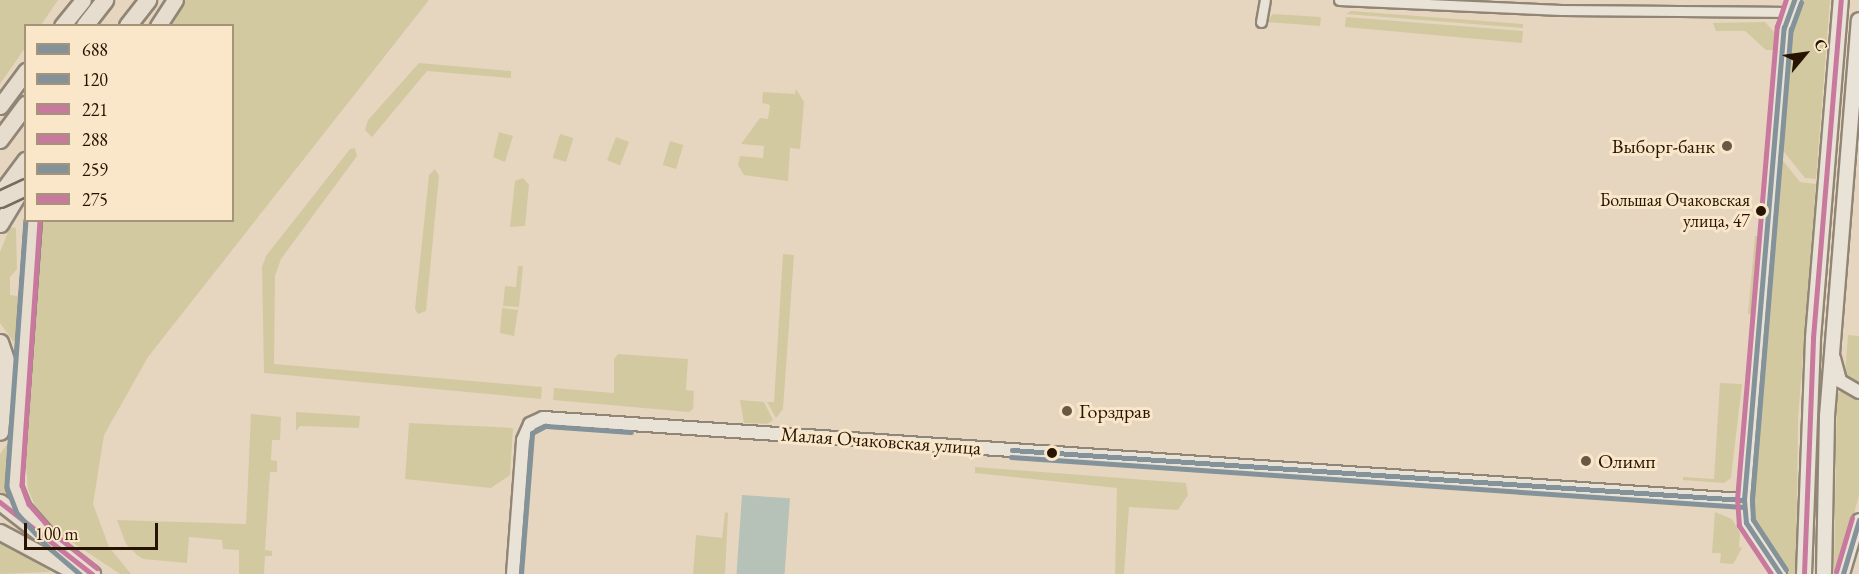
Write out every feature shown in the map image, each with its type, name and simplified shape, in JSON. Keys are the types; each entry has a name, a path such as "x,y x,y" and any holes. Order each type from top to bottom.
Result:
{"highway":[{"path":"87,24 105,0"},
{"path":"130,24 148,0"},
{"path":"0,140 24,108"},
{"path":"0,198 24,164"}],"main road":[{"path":"64,24 83,0"},
{"path":"159,24 176,0"},
{"path":"1804,574 1813,338 1840,0"},
{"path":"1824,574 1833,345 1859,20"},
{"path":"0,106 24,74"},
{"path":"0,198 24,186"},
{"path":"0,224 24,188"},
{"path":"33,222 14,486 23,508 52,541"},
{"path":"0,342 7,362 0,432"},
{"path":"0,502 92,574"},
{"path":"0,532 79,574"}],"street":[{"path":"1261,22 1266,0"},
{"path":"1339,0 1569,10 1788,12"},
{"path":"1780,574 1746,523 1744,500 1788,12 1794,0"},
{"path":"1833,345 1840,381 1859,392"},
{"name":"Малая Очаковская улица","path":"513,574 523,440 530,424 543,418 1744,500"},
{"path":"1843,574 1859,520"}],"shaded area":[{"path":"0,0 58,0 42,24 24,24 24,49 0,84"},
{"path":"166,0 180,4 183,0 429,0 148,357 104,435 93,504 109,547 131,574 120,574 57,532 36,508 28,489 25,452 31,323 28,222 234,222 234,24 148,24"},
{"path":"1803,0 1830,0 1816,179 1805,178 1781,148 1788,46 1795,15"},
{"path":"1351,11 1523,24 1523,28 1346,14"},
{"path":"1273,14 1321,17 1320,26 1266,22"},
{"path":"1346,17 1523,31 1522,43 1345,27"},
{"path":"1765,22 1775,33 1774,50 1766,50 1745,31 1716,31 1713,23"},
{"path":"419,63 511,71 511,78 427,71 372,137 365,130 368,120"},
{"path":"796,89 804,102 800,149 790,148 788,181 744,175 738,165 740,156 763,158 764,146 741,144 760,118 768,119 770,105 762,103 763,92 795,94"},
{"path":"499,132 513,136 505,162 493,157"},
{"path":"560,134 573,138 566,162 553,158"},
{"path":"616,137 629,142 620,165 607,160"},
{"path":"670,141 683,145 676,169 663,165"},
{"path":"355,148 357,156 281,259 275,276 274,364 542,387 541,399 264,373 262,267 266,256 350,149"},
{"path":"1780,157 1800,182 1816,184 1798,420 1796,574 1787,574 1756,523 1751,501"},
{"path":"435,169 439,176 426,311 418,314 415,309 429,175"},
{"path":"523,178 529,185 525,226 510,227 515,181"},
{"path":"10,227 16,228 17,269 10,277 10,295 19,296 19,341 13,341 0,323 0,252"},
{"path":"1755,236 1759,236 1761,256 1756,313 1748,314"},
{"path":"783,254 794,255 783,409 776,418 767,402 774,402"},
{"path":"518,266 523,266 519,307 503,306 505,286 516,287"},
{"path":"502,308 518,310 514,336 500,333"},
{"path":"1848,335 1859,336 1859,386 1845,375"},
{"path":"618,354 688,359 686,390 694,391 693,409 689,412 553,400 554,388 614,393 614,359"},
{"path":"1720,383 1742,384 1731,478 1724,483 1683,480 1683,477 1714,479"},
{"path":"1841,391 1859,396 1859,495 1838,574 1834,574 1837,394"},
{"path":"740,400 764,402 773,420 767,424 744,423"},
{"path":"296,412 360,416 359,428 300,426 296,431"},
{"path":"251,414 281,417 280,440 272,440 271,460 277,461 277,472 270,472 265,550 272,551 272,556 265,556 264,574 239,574 239,550 223,549 222,540 189,537 187,563 143,559 137,555 126,544 117,520 246,524"},
{"path":"409,423 513,428 510,475 491,488 405,479"},
{"path":"8,443 13,444 21,512 0,497 0,454"},
{"path":"975,467 1186,483 1188,495 1178,510 1129,507 1124,574 1115,574 1117,488 975,473"},
{"path":"742,495 790,498 785,574 736,574"},
{"path":"725,512 728,513 725,574 693,574 696,535 722,538"},
{"path":"1715,512 1732,519 1740,533 1739,547 1742,548 1733,564 1720,563 1721,553 1712,553"},
{"path":"0,542 50,571 0,574"}],"transit line":[{"name":"288","path":"1771,574 1739,526 1737,500 1777,27 1786,0"},
{"name":"688","path":"1780,574 1746,523 1744,500 1784,28 1794,0"},
{"name":"221","path":"1804,574 1813,338 1841,0"},
{"name":"120","path":"1786,570 1753,520 1752,500 1791,30 1801,3"},
{"name":"259","path":"26,222 7,487 17,513 47,546 80,574"},
{"name":"275","path":"40,222 22,485 29,504 57,536 97,568"},
{"name":"120","path":"521,574 532,433 545,426 631,432"},
{"name":"688","path":"1012,450 1744,500"},
{"name":"120","path":"1011,457 1743,507"},
{"name":"221","path":"0,502 92,574"},
{"name":"288","path":"1836,572 1852,518"},
{"name":"688","path":"1843,574 1859,520"}],"place":[{"name":"Выборг-банк","path":"1727,146"},
{"name":"Большая Очаковская улица, 47","path":"1761,211"},
{"name":"Горздрав","path":"1067,411"},
{"name":"Олимп","path":"1586,461"}]}
